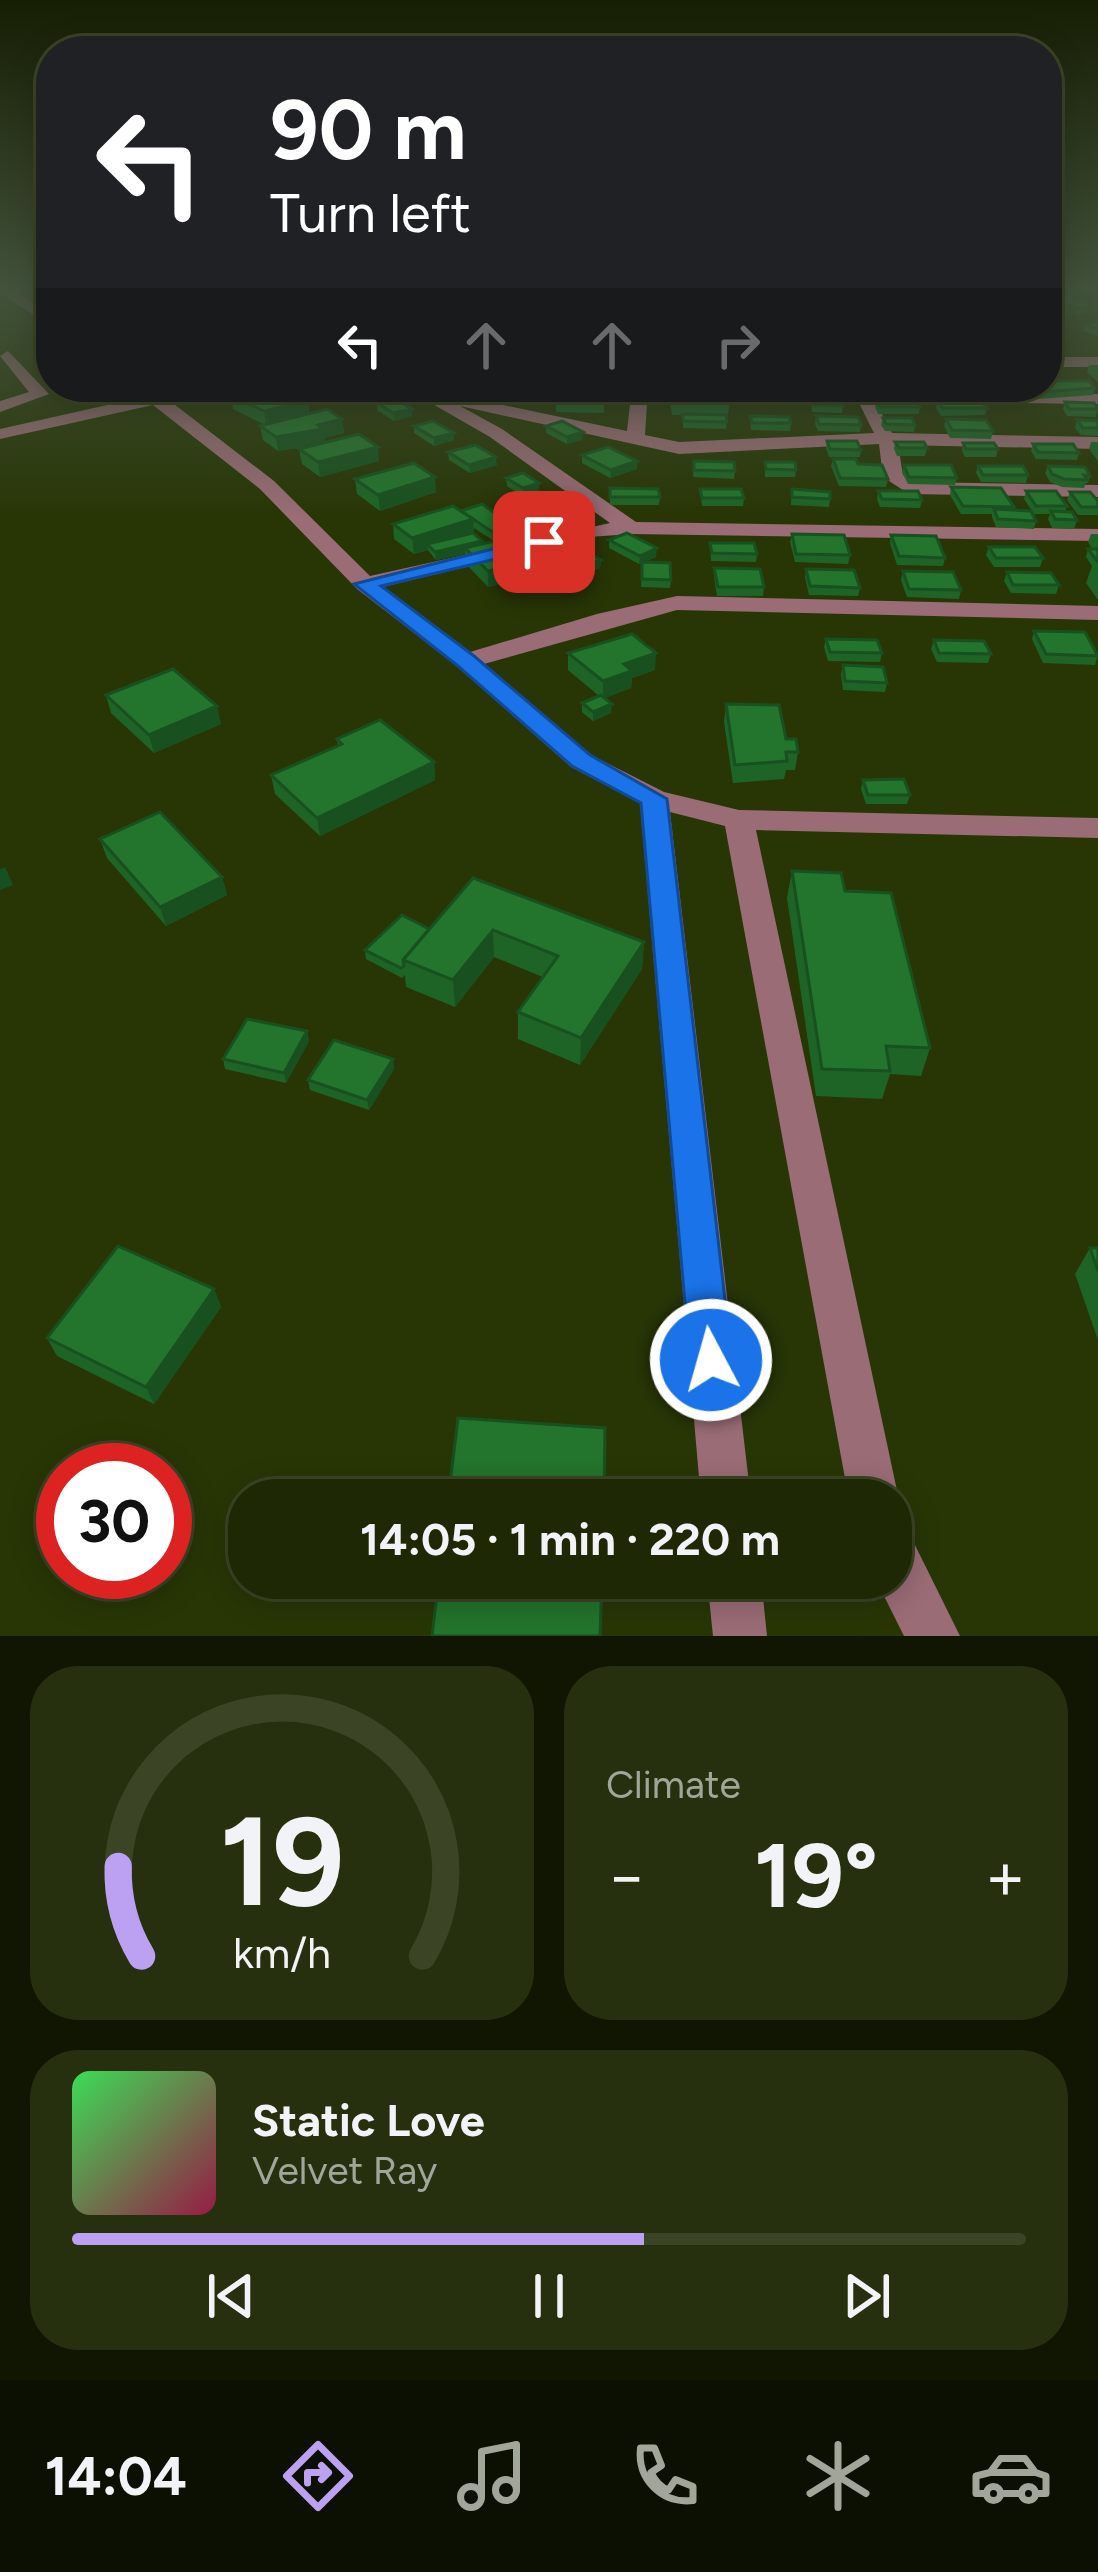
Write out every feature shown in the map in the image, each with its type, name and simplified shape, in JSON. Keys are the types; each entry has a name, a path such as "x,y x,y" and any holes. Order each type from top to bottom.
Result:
{"street":[{"path":"16,364 36,389"},
{"path":"0,407 36,395"},
{"path":"1062,396 1098,399"},
{"path":"0,434 114,402"},
{"path":"163,402 267,485 365,584 466,661 581,761 654,799 739,820 1098,828"},
{"path":"443,402 496,433 631,528"},
{"path":"461,402 636,435 679,448 783,439 1083,442"},
{"path":"636,435 639,402"},
{"path":"867,402 892,451 893,477 909,488 1098,491"},
{"path":"1039,402 1083,442 1098,463"},
{"path":"365,584 589,531 631,528 1098,536"},
{"path":"466,661 605,619 677,603 1098,613"},
{"path":"654,799 724,1479"},
{"path":"739,820 870,1479"},
{"path":"912,1595 933,1636"},
{"path":"736,1599 740,1636"}],"building":[{"path":"1062,381 1089,381 1095,388 1062,390"},
{"path":"245,402 303,402 264,411"},
{"path":"400,402 412,409 393,413 377,403"},
{"path":"841,402 843,406 813,405"},
{"path":"877,402 917,402 920,407 880,407"},
{"path":"938,402 982,402 987,408 943,408"},
{"path":"1065,402 1094,403 1098,409 1069,409"},
{"path":"327,409 342,419 318,425 323,429 276,437 260,426"},
{"path":"682,414 726,415 727,422 683,421"},
{"path":"750,416 789,417 791,423 752,423"},
{"path":"816,416 858,417 861,425 819,424"},
{"path":"883,418 912,418 915,425 886,424"},
{"path":"946,419 986,420 993,431 952,430"},
{"path":"1077,420 1098,421 1098,428 1083,428"},
{"path":"433,421 454,433 434,438 414,426"},
{"path":"562,421 583,432 567,437 546,426"},
{"path":"359,434 378,447 318,462 299,449"},
{"path":"827,441 857,441 861,450 830,449"},
{"path":"895,442 924,442 927,448 899,448"},
{"path":"963,443 994,443 998,449 966,449"},
{"path":"1033,444 1073,444 1079,453 1038,452"},
{"path":"475,445 496,457 469,465 448,452"},
{"path":"608,447 637,461 611,470 582,455"},
{"path":"833,459 882,465 888,479 840,478"},
{"path":"694,461 734,462 735,471 694,470"},
{"path":"765,462 795,462 796,470 766,469"},
{"path":"414,463 435,477 378,495 355,479"},
{"path":"904,465 951,465 957,478 909,477"},
{"path":"978,466 1023,466 1028,475 983,475"},
{"path":"1048,466 1085,467 1090,476 1084,475 1087,480 1064,479 1052,474"},
{"path":"523,473 539,483 523,488 506,478"},
{"path":"951,487 1001,488 1014,507 963,506"},
{"path":"610,488 658,489 660,497 610,497"},
{"path":"700,489 741,489 744,498 702,498"},
{"path":"792,489 830,492 830,499 792,497"},
{"path":"878,491 918,491 922,500 882,499"},
{"path":"1026,491 1056,491 1067,506 1036,506"},
{"path":"1070,492 1090,492 1098,507 1081,507"},
{"path":"550,496 559,503 532,510 523,503"},
{"path":"482,504 513,526 494,533 461,511"},
{"path":"453,506 473,519 412,538 393,524"},
{"path":"994,509 1031,511 1036,521 998,519"},
{"path":"1051,511 1072,512 1077,520 1055,519"},
{"path":"473,533 482,541 435,552 427,544"},
{"path":"570,533 581,542 554,550 542,541"},
{"path":"627,533 657,548 640,556 609,540"},
{"path":"525,534 550,555 488,571 465,548"},
{"path":"792,534 844,535 850,555 796,554"},
{"path":"891,535 936,536 945,558 899,556"},
{"path":"710,543 754,543 757,554 712,553"},
{"path":"989,547 1035,547 1043,558 996,558"},
{"path":"579,548 601,560 582,567 561,554"},
{"path":"642,562 670,563 671,580 642,579"},
{"path":"714,568 760,569 764,587 718,587"},
{"path":"806,569 854,570 860,588 810,586"},
{"path":"903,571 953,572 961,590 909,589"},
{"path":"1007,572 1051,573 1059,585 1013,585"},
{"path":"1034,631 1085,632 1098,656 1046,654"},
{"path":"632,634 656,653 624,664 632,671 603,681 568,653"},
{"path":"826,639 877,640 882,653 830,652"},
{"path":"934,640 984,641 991,654 939,653"},
{"path":"843,665 883,667 887,683 845,681"},
{"path":"173,669 217,706 149,735 106,695"},
{"path":"601,695 612,704 593,712 582,703"},
{"path":"726,704 779,705 786,739 796,739 798,752 786,752 787,761 735,765"},
{"path":"380,720 434,762 317,818 271,775 342,744 337,739"},
{"path":"904,779 910,795 868,795 863,780"},
{"path":"160,812 222,877 160,907 100,839"},
{"path":"792,871 841,873 845,891 891,893 930,1048 886,1046 890,1071 822,1069"},
{"path":"473,878 644,942 581,1038 518,1012 558,956 493,930 453,980 403,960"},
{"path":"402,915 429,929 401,968 365,950"},
{"path":"247,1019 307,1031 284,1073 223,1059"},
{"path":"334,1040 393,1059 367,1100 308,1080"},
{"path":"118,1246 214,1289 146,1387 47,1338"},
{"path":"1090,1248 1098,1248 1098,1271"},
{"path":"458,1418 605,1428 604,1479 451,1479"},
{"path":"436,1599 601,1599 600,1636 432,1636"}],"route":[{"path":"544,542 365,584 466,661 581,761 654,799 711,1360"}]}
